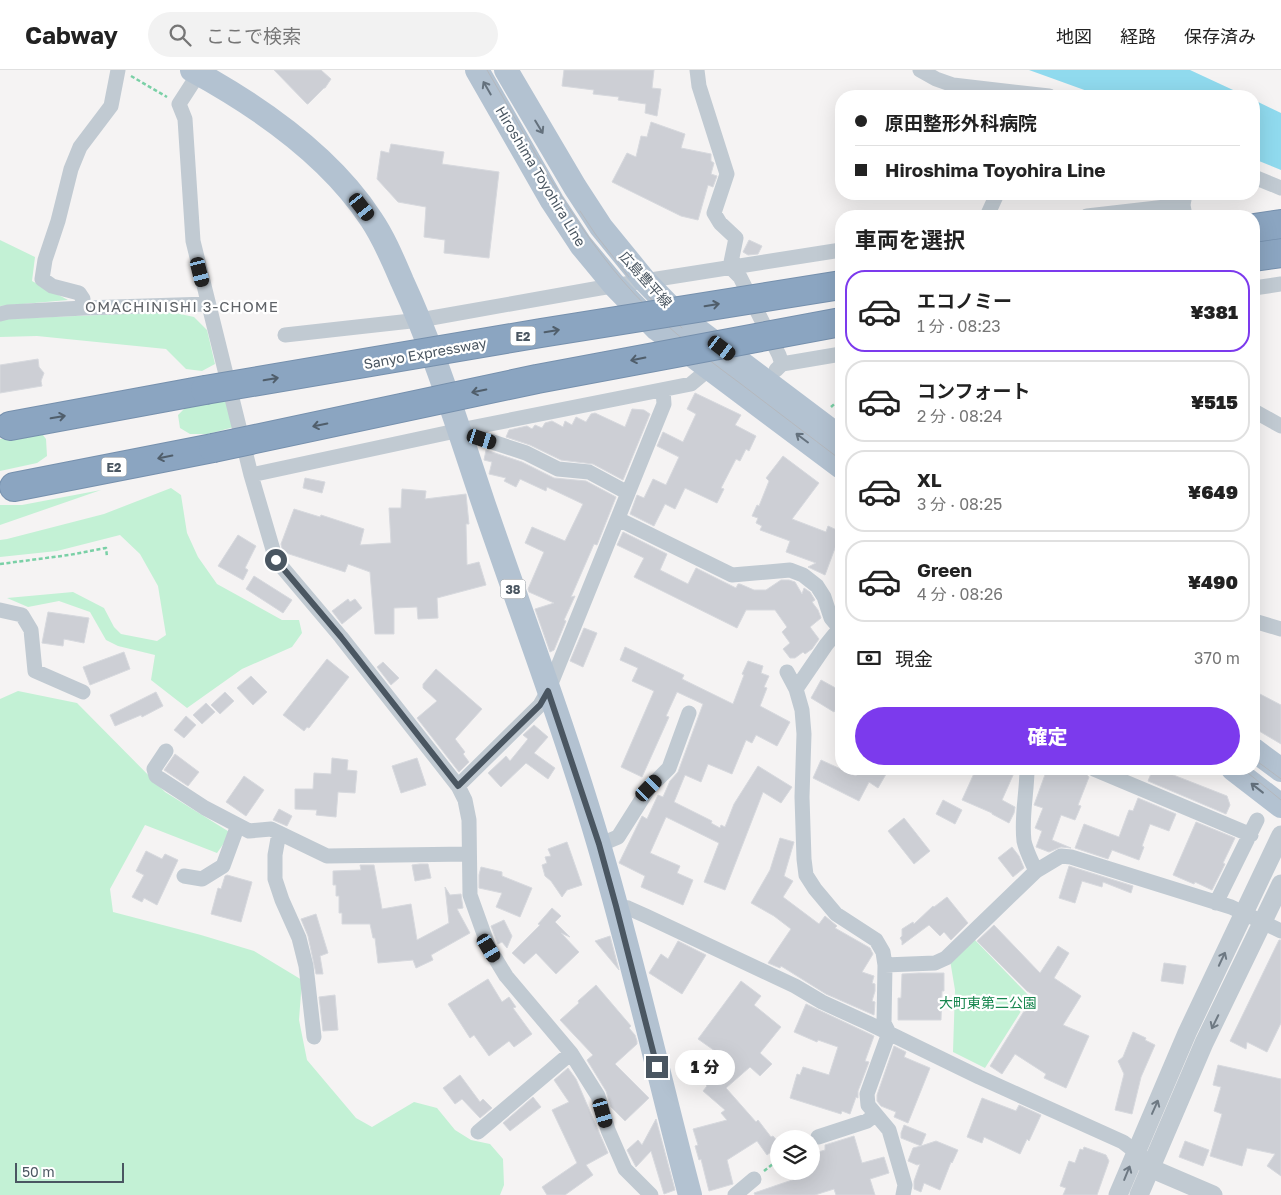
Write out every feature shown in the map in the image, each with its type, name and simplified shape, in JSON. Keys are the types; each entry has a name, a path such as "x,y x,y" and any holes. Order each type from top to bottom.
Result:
{"highway":[{"path":"1260,227 1281,224"},
{"path":"1260,256 1281,253"},
{"name":"Sanyo Expressway","path":"10,426 205,390 550,331 835,286"},
{"name":"E2","path":"14,487 213,448 537,379 835,323"}],"main road":[{"name":"Hiroshima Toyohira Line","path":"477,70 552,201 581,245 615,286 657,329 835,463"},
{"name":"広島豊平線","path":"506,70 575,187 601,227 645,281 679,316 835,433"},
{"name":"38","path":"197,71 277,124 311,152 343,184 371,219 390,254 420,320 599,844 690,1195"},
{"path":"1260,754 1281,770"},
{"path":"1241,775 1281,806"}],"street":[{"path":"697,70 699,86 727,174 714,213 720,223 736,238 730,268"},
{"path":"920,70 936,79 968,90"},
{"path":"197,71 179,104 185,119 193,241 251,475 276,560 341,637 458,786 465,800 469,820 470,895 489,948 506,976 571,1053 598,1096 608,1130 625,1170 651,1195"},
{"path":"84,308 83,299 79,293 52,286 42,278 45,260 58,221 71,169 80,147 111,106 124,72"},
{"path":"953,84 1001,90"},
{"path":"1260,179 1281,188"},
{"path":"1140,210 1184,205"},
{"path":"285,335 420,320 645,281 835,251"},
{"path":"730,268 740,277 779,354 782,364"},
{"path":"1260,287 1281,284"},
{"path":"0,314 84,308 208,304"},
{"path":"764,379 782,364 835,355"},
{"path":"251,475 691,384 709,369"},
{"path":"458,786 540,705 548,691 664,404 663,390"},
{"path":"1260,414 1281,426"},
{"path":"459,431 526,454 558,469 588,472 628,493"},
{"path":"618,519 732,575 790,570 804,574 817,586 824,597 831,618 835,623"},
{"path":"0,610 22,615 31,630 35,671 83,692"},
{"path":"1260,623 1281,629"},
{"path":"796,689 826,645 835,635"},
{"path":"787,672 796,689 802,710 804,734 802,797 806,875 836,914 876,940 883,952 885,965 884,1023 889,1033 867,1094 868,1105 889,1130 905,1185 902,1195"},
{"path":"599,844 618,837 649,788 669,768 689,713"},
{"path":"166,751 154,770 156,776 205,808 249,831 271,829 327,856 468,854"},
{"path":"1026,775 1024,843 1036,871"},
{"path":"1108,775 1251,835"},
{"path":"1216,903 1257,820"},
{"path":"184,876 202,879 223,866 238,825"},
{"path":"279,833 275,855 275,879 299,938 306,966 314,1037"},
{"path":"1118,1195 1187,1034 1281,835"},
{"path":"885,965 935,963 946,958 1036,871 1061,856 1071,857 1231,907 1281,931"},
{"path":"1140,1195 1204,1043 1281,884"},
{"path":"616,906 628,908 646,916 795,986 822,1002 980,1077 1123,1142 1136,1152 1150,1168 1213,1195"},
{"path":"478,1132 571,1053"},
{"path":"820,1136 867,1121 875,1115"},
{"path":"735,1195 754,1179"}],"path":[{"path":"124,72 179,104"},
{"path":"829,408 835,403"},
{"path":"0,564 106,548 107,557"}],"green space":[{"path":"0,240 35,257 32,281 68,300 0,306"},
{"path":"171,312 194,317 207,330 215,364 202,371 186,369 166,349 37,336 0,337 0,321 5,319"},
{"path":"228,397 234,427 208,434 190,434 180,428 178,415 187,406"},
{"path":"40,431 46,439 47,456 37,463 0,471 0,439 16,438"},
{"path":"171,488 181,495 187,533 198,557 217,584 282,620 299,620 302,633 292,647 242,669 187,708 151,680 155,655 118,646 106,640 90,612 59,601 28,607 7,598 73,592 104,608 114,627 121,634 157,641 166,635 158,586 140,554 120,535 57,551 0,557 0,540 104,514"},
{"path":"101,490 0,525 0,505 22,505"},
{"path":"18,691 77,703 165,792 231,833 217,853 145,825 110,889 113,912 254,951 302,980 299,1020 307,1060 356,1118 372,1127 414,1102 437,1108 455,1130 471,1140 490,1144 503,1159 504,1185 500,1195 0,1195 0,699"},
{"name":"大町東第二公園","path":"974,939 1030,997 985,1068 953,1052 955,990 950,960"}],"water":[{"path":"1029,70 1190,70 1233,90 1084,90"},
{"path":"1260,103 1281,113 1281,170 1260,161"}],"building":[{"path":"274,70 321,70 331,79 325,88 307,104"},
{"path":"564,70 654,70 652,88 661,89 657,116 645,113 646,104 618,100 619,97 593,94 594,90 562,86"},
{"path":"651,122 685,134 681,148 711,154 711,161 714,163 711,174 717,176 713,187 708,185 698,220 681,216 612,182 627,153 636,157 641,136 647,137"},
{"path":"391,144 444,152 442,164 499,172 489,258 444,253 445,240 424,237 426,207 398,202 377,179 381,151 389,153"},
{"path":"749,240 762,246 758,254 748,255 743,252"},
{"path":"38,359 39,367 44,373 41,381 42,386 0,393 0,365"},
{"path":"695,393 741,415 735,425 756,436 749,451 746,449 740,461 736,459 721,488 724,489 717,503 685,488 675,509 665,504 654,526 630,514 637,495 644,498 653,479 666,485 679,457 657,446 663,432 683,442 696,414 687,409"},
{"path":"632,409 644,410 650,414 623,480 593,464 561,460 530,445 506,437 509,430 527,426 532,429 535,425 542,428 545,423 552,421 563,427 565,421 572,425 576,417 586,422 591,414 595,413 625,427"},
{"path":"486,450 522,462 554,478 586,481 616,497 597,545 594,544 571,597 575,596 564,620 566,621 554,650 550,652 535,609 554,603 529,592 528,589 544,552 525,543 532,527 565,541 583,504 547,487 546,491 520,479 516,487 504,481 506,478 489,474 492,462 484,460"},
{"path":"783,456 819,483 792,519 826,532 828,526 835,529 835,548 825,575 808,567 816,563 786,552 790,541 760,530 762,526 756,523 758,518 752,516 757,505 759,506 769,481 766,478"},
{"path":"305,478 325,482 322,493 303,488"},
{"path":"402,489 426,491 425,499 466,494 469,524 466,524 467,565 479,562 486,585 437,598 438,618 418,619 417,607 394,608 394,634 375,634 370,572 348,564 345,572 283,552 281,544 294,509 320,517 321,515 364,529 360,545 391,543 389,508 401,508"},
{"path":"623,532 667,554 660,570 688,584 696,568 736,588 740,584 754,590 766,590 781,580 795,582 802,594 804,588 810,592 815,600 812,602 821,618 810,627 819,639 812,649 805,654 803,652 795,658 790,658 783,649 790,643 782,632 787,627 775,610 746,610 737,628 634,577 644,558 617,545"},
{"path":"238,535 256,546 245,568 248,570 243,580 218,566"},
{"path":"254,576 292,600 283,613 246,589"},
{"path":"348,599 350,602 355,599 362,608 342,624 332,611"},
{"path":"48,612 89,618 84,643 64,639 63,646 42,643"},
{"path":"584,628 597,633 583,667 570,661"},
{"path":"625,647 684,675 682,679 733,704 748,661 763,666 761,673 769,676 764,687 767,688 760,706 790,722 777,746 756,735 752,743 746,740 732,774 708,764 701,782 685,775 674,802 712,821 711,823 720,828 721,825 725,827 734,804 758,766 792,787 781,803 763,792 725,890 704,882 719,843 666,817 650,853 680,866 677,873 693,880 683,905 641,887 645,876 619,863 642,816 647,819 658,795 663,797 670,781 678,772 703,704 677,692 666,716 669,717 642,777 621,767 654,691 632,681 638,668 620,660"},
{"path":"124,652 130,669 90,685 83,667"},
{"path":"327,659 349,677 309,728 307,727 304,731 283,715"},
{"path":"383,662 399,678 391,685 377,667"},
{"path":"436,669 482,709 455,739 465,752 463,754 469,762 459,772 417,718 437,701 423,688 423,684"},
{"path":"251,676 267,692 253,705 237,688"},
{"path":"821,680 835,688 835,710 834,712 811,698"},
{"path":"156,692 163,706 142,717 141,715 115,726 110,715"},
{"path":"225,692 234,701 220,714 211,705"},
{"path":"1260,694 1281,705 1281,744 1260,732"},
{"path":"206,703 215,712 202,724 193,715"},
{"path":"186,716 196,725 184,738 174,730"},
{"path":"534,725 548,737 534,753 555,768 548,779 526,763 501,787 488,773 506,756 510,761 528,739 523,735"},
{"path":"175,754 199,772 188,786 164,770"},
{"path":"332,758 348,760 347,770 357,771 355,793 338,792 336,817 316,815 317,810 295,809 295,789 313,789 314,773 331,774"},
{"path":"417,758 426,785 401,793 392,766"},
{"path":"821,760 835,766 835,775 886,775 878,788 869,782 859,801 813,778"},
{"path":"973,775 1013,775 1002,800 1015,807 1009,823 992,813 962,800"},
{"path":"1045,775 1087,775 1089,777 1078,805 1081,806 1075,820 1061,815 1052,840 1071,848 1061,847 1049,852 1036,847 1042,831 1035,828 1043,808 1034,805"},
{"path":"1150,775 1173,775 1227,796 1230,805 1226,814 1148,781"},
{"path":"244,776 264,790 246,816 226,802"},
{"path":"1138,798 1176,814 1169,831 1150,824 1139,860 1112,850 1108,859 1075,848 1084,824 1119,837 1129,810 1133,811"},
{"path":"943,800 962,810 955,824 936,814"},
{"path":"279,809 292,816 287,826 273,820"},
{"path":"904,818 930,851 914,864 888,831"},
{"path":"1196,822 1235,838 1212,890 1173,875"},
{"path":"780,838 794,842 784,876 793,881 783,897 819,924 825,916 837,926 835,928 870,948 873,954 862,972 874,976 872,983 875,984 875,991 872,1001 875,1002 874,1015 826,994 781,966 780,968 768,963 791,929 774,916 751,903 770,870"},
{"path":"567,842 582,885 567,890 562,897 551,881 545,876 542,865 547,863 545,857 551,856 548,849"},
{"path":"1012,847 1019,856 1024,868 1013,877 998,858"},
{"path":"146,851 162,859 165,854 178,860 157,905 144,898 142,902 132,897 144,875 136,871"},
{"path":"428,864 431,878 415,881 412,865"},
{"path":"360,865 374,865 382,909 411,904 417,940 449,923 445,887 450,895 461,894 463,908 457,909 470,933 431,955 433,960 416,968 413,960 378,963 375,938 373,938 370,924 342,924 342,913 339,913 339,896 336,896 336,885 333,885 333,871 361,870"},
{"path":"1069,866 1133,886 1131,893 1103,882 1102,887 1082,881 1075,903 1059,898"},
{"path":"481,867 502,872 502,876 532,888 520,917 496,907 502,893 479,888"},
{"path":"227,875 252,882 241,922 211,914 218,888 221,889"},
{"path":"947,897 968,923 951,940 944,932 940,936 929,925 902,945 900,938 902,936 902,929 913,922 914,924 933,906"},
{"path":"552,908 561,916 555,922 570,937 561,933 579,952 556,974 536,953 524,964 512,953 540,925 538,924"},
{"path":"316,914 328,953 320,956 323,974 316,974 308,936 301,919"},
{"path":"504,920 512,936 507,948 502,942 498,944 491,926"},
{"path":"994,925 1040,973 1058,946 1069,953 1054,978 1081,996 1063,1025 1089,1036 1066,1088 1044,1078 1046,1074 1015,1054 1002,1074 990,1066 1034,995 1027,991 977,941"},
{"path":"610,936 619,970 595,941"},
{"path":"1279,940 1281,940 1281,1023 1267,1052 1247,1042 1246,1049 1230,1041"},
{"path":"678,941 706,955 682,994 649,973 661,954 668,959"},
{"path":"1164,963 1186,966 1183,984 1161,981"},
{"path":"944,973 941,1020 898,1020 898,998 901,998 902,974"},
{"path":"488,979 502,1002 509,997 516,1007 513,1008 532,1034 514,1047 509,1041 489,1056 474,1035 470,1038 448,1004"},
{"path":"741,981 761,996 754,1005 781,1027 760,1053 772,1064 760,1076 750,1067 726,1088 756,1122 758,1120 770,1136 770,1153 767,1155 757,1141 727,1160 733,1184 709,1191 701,1159 699,1160 695,1146 698,1145 693,1129 727,1120 721,1113 725,1110 703,1091 707,1086 703,1082 719,1062 717,1060 722,1056 698,1039"},
{"path":"596,985 631,1026 629,1028 637,1041 637,1044 615,1064 649,1098 625,1121 611,1107 606,1091 587,1060 593,1055 560,1020"},
{"path":"335,995 338,1030 323,1031 319,997"},
{"path":"806,1004 874,1036 865,1061 869,1062 858,1091 858,1098 856,1097 850,1114 842,1111 841,1114 790,1098 797,1074 800,1075 803,1067 829,1075 838,1047 818,1040 817,1042 794,1032"},
{"path":"1133,1032 1155,1045 1141,1077 1132,1114 1115,1110 1124,1074 1118,1061 1123,1057"},
{"path":"894,1046 906,1052 904,1057 930,1068 908,1123 894,1117 896,1112 881,1106 877,1101 877,1095"},
{"path":"1218,1065 1281,1079 1281,1176 1267,1166 1275,1154 1247,1148 1242,1166 1210,1156 1222,1114 1214,1111 1221,1087 1213,1085"},
{"path":"568,1068 576,1079 608,1153 586,1165 593,1175 565,1195 547,1195 542,1187 577,1163 552,1110 569,1102 554,1080"},
{"path":"460,1075 480,1102 483,1099 492,1108 480,1118 462,1099 455,1104 443,1088"},
{"path":"533,1097 541,1107 510,1131 503,1123"},
{"path":"982,1098 1016,1111 1019,1105 1041,1115 1029,1141 1027,1139 1020,1154 984,1137 982,1143 967,1137"},
{"path":"656,1119 675,1190 664,1194 651,1151 636,1167 627,1150 638,1140 642,1145"},
{"path":"904,1125 926,1134 921,1146 901,1138"},
{"path":"854,1136 862,1163 884,1157 889,1173 870,1179 875,1195 836,1195 834,1189 815,1195 755,1195 754,1193 792,1180 820,1180 820,1151 825,1150 825,1145"},
{"path":"936,1141 958,1150 940,1190 924,1183 921,1192 914,1189 914,1181 920,1164 917,1165 908,1161 913,1148"},
{"path":"1185,1141 1209,1150 1203,1166 1179,1157"},
{"path":"1084,1147 1106,1155 1109,1161 1097,1195 1063,1195 1066,1188 1060,1186 1069,1161 1075,1163 1080,1149 1083,1150"}],"tram line":[{"path":"487,70 534,151 584,231 602,256 635,295 694,348 835,455"},
{"path":"580,211 629,277"},
{"path":"649,297 682,328"},
{"path":"1260,763 1281,779"},
{"path":"1250,775 1281,800"}],"district":[{"name":"OMACHINISHI 3-CHOME","path":"182,306"}],"route":[{"path":"276,560 341,637 458,786 540,705 548,691 599,844 657,1067"}]}
